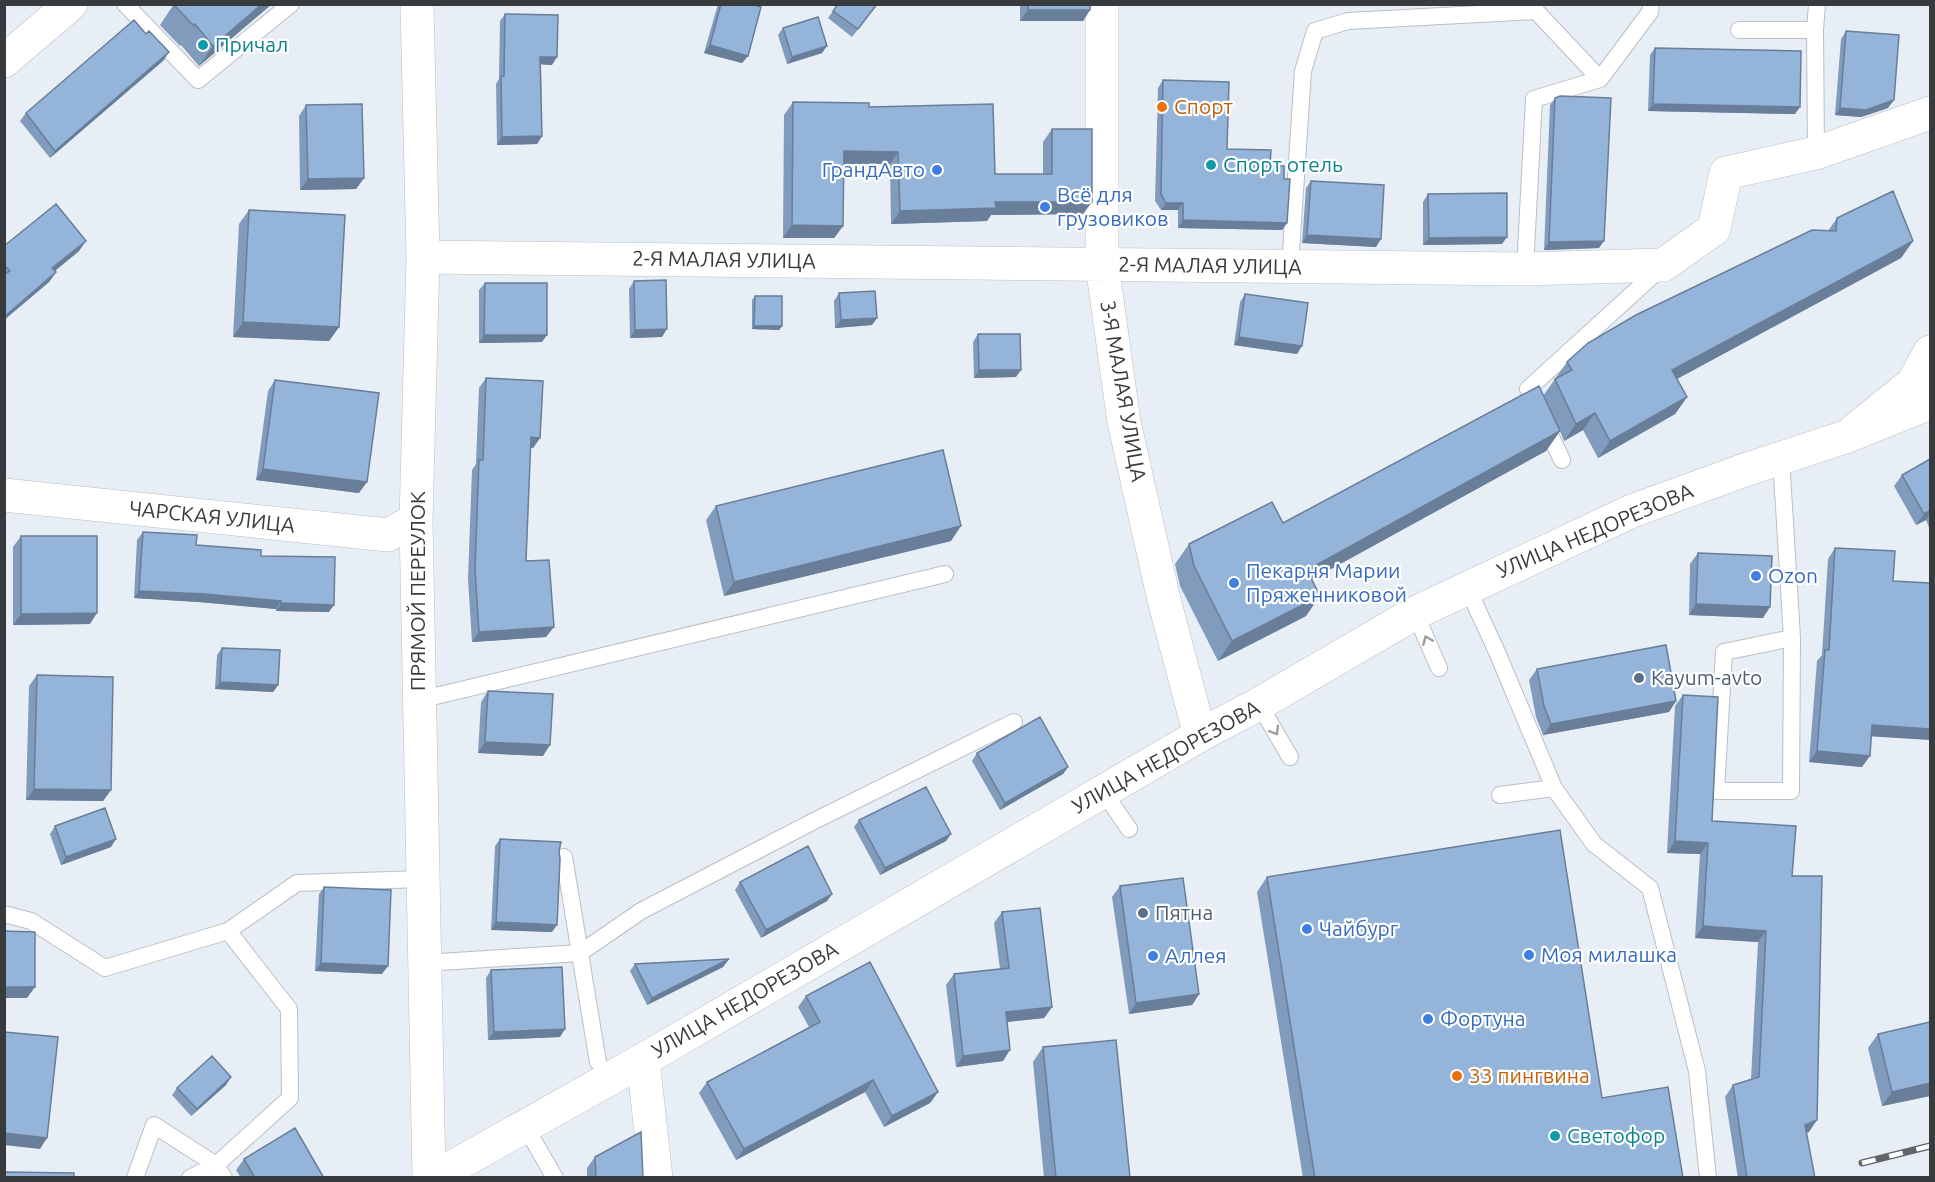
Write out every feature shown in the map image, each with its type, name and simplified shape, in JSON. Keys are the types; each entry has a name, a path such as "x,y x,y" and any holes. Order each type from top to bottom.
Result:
{"street":[{"path":"4,62 71,4"},
{"name":"ПРЯМОЙ ПЕРЕУЛОК","path":"417,4 423,257 416,520 422,879 431,1178"},
{"name":"3-Я МАЛАЯ УЛИЦА","path":"1102,4 1102,265 1124,422 1164,600 1200,735"},
{"path":"1663,265 1714,228 1726,173 1815,153 1930,113"},
{"name":"2-Я МАЛАЯ УЛИЦА","path":"423,257 1525,269 1663,265"},
{"path":"1848,436 1913,384 1930,352"},
{"name":"УЛИЦА НЕДОРЕЗОВА","path":"431,1178 644,1060 1200,735 1259,704 1415,613 1632,511 1848,436 1930,403"},
{"name":"ЧАРСКАЯ УЛИЦА","path":"4,495 388,535 416,520"},
{"path":"644,1060 656,1178"}],"lane":[{"path":"125,4 198,80 291,4"},
{"path":"1525,269 1534,99 1600,79 1650,12 1650,4"},
{"path":"1815,153 1817,4"},
{"path":"1290,267 1303,71 1316,31 1348,21 1536,11 1600,79"},
{"path":"1739,30 1815,30"},
{"path":"1562,460 1528,389 1663,265"},
{"path":"1781,458 1792,638 1791,791 1716,791 1724,652 1792,638"},
{"path":"419,700 945,574"},
{"path":"1467,587 1554,788 1594,844 1650,888 1697,1071 1708,1178"},
{"path":"1415,613 1439,668"},
{"path":"1259,704 1290,757"},
{"path":"424,963 580,953 641,911 814,821 1014,722"},
{"path":"1500,795 1554,788"},
{"path":"1103,792 1130,829"},
{"path":"564,857 598,1062"},
{"path":"4,914 31,921 105,968 228,931 297,883 422,879"},
{"path":"190,1178 220,1171 290,1098 289,1009 228,931"},
{"path":"135,1178 154,1125 220,1171"},
{"path":"525,1126 555,1178"}],"building":[{"path":"174,4 262,4 213,46"},
{"path":"721,4 751,4 761,7 748,56 710,45"},
{"path":"838,4 877,4 858,29 833,11"},
{"path":"1028,4 1090,4 1090,10 1028,10"},
{"path":"505,14 558,15 557,57 540,57 542,136 502,137 501,76 504,76"},
{"path":"818,17 827,46 792,57 783,28"},
{"path":"134,20 146,34 149,31 169,52 55,151 26,113"},
{"path":"1846,31 1899,35 1894,100 1866,110 1840,108"},
{"path":"1655,48 1801,51 1800,107 1653,104"},
{"name":"Спорт отель","path":"1163,80 1229,82 1227,149 1271,150 1270,166 1284,166 1284,179 1290,179 1287,223 1183,220 1183,203 1166,203 1161,194"},
{"path":"1560,96 1611,98 1604,241 1549,242 1555,98"},
{"path":"793,102 869,103 869,107 993,104 995,174 1052,174 1052,129 1092,129 1092,202 995,202 996,208 900,211 898,152 844,151 843,226 792,225"},
{"path":"362,104 364,178 308,179 306,105"},
{"path":"1311,181 1384,185 1381,239 1307,235"},
{"path":"1893,191 1913,241 1672,370 1687,397 1610,441 1595,413 1576,424 1555,379 1572,370 1567,362 1588,343 1636,315 1812,230 1836,231 1837,218"},
{"path":"1507,193 1507,237 1429,238 1428,194"},
{"path":"56,204 86,241 52,268 56,272 4,317 4,275 10,271 4,265 4,246"},
{"path":"249,210 345,215 339,327 243,322"},
{"path":"666,280 667,329 635,330 634,281"},
{"path":"485,283 547,283 547,335 484,335"},
{"path":"875,291 877,318 841,320 839,293"},
{"path":"1245,294 1308,303 1302,346 1239,337"},
{"path":"755,296 782,296 782,326 754,326"},
{"path":"978,334 1020,334 1021,370 979,370"},
{"path":"486,378 543,381 540,438 531,437 526,561 549,560 554,627 479,632 475,569 479,460 483,460"},
{"path":"275,380 379,393 367,482 263,469"},
{"path":"1539,386 1560,431 1307,570 1320,596 1232,641 1194,566 1189,544 1272,502 1283,523"},
{"path":"943,450 961,526 734,582 716,506"},
{"path":"1930,459 1930,510 1924,514 1902,475"},
{"path":"143,532 197,535 196,545 261,550 261,556 335,557 334,605 281,603 281,601 204,594 139,591"},
{"path":"21,536 97,536 97,613 21,614"},
{"path":"1835,548 1895,551 1893,581 1930,583 1930,729 1872,725 1870,756 1817,751 1825,650 1829,650"},
{"path":"1698,553 1772,556 1770,607 1696,604"},
{"path":"1666,645 1676,701 1551,724 1544,706 1537,669"},
{"path":"222,648 280,650 278,685 220,682"},
{"path":"37,675 113,677 111,790 34,789"},
{"path":"488,691 553,694 550,745 485,742"},
{"path":"1683,695 1718,697 1712,821 1796,826 1792,876 1822,876 1817,1120 1805,1125 1815,1178 1747,1178 1733,1085 1759,1077 1766,931 1703,926 1708,843 1675,841"},
{"path":"1040,717 1068,767 1005,803 977,753"},
{"path":"926,787 951,834 885,868 859,820"},
{"path":"105,808 116,839 66,857 55,826"},
{"name":"Фортуна","path":"1560,830 1602,1098 1668,1087 1683,1178 1315,1178 1267,877"},
{"path":"500,839 561,842 557,925 496,922"},
{"path":"808,846 832,894 766,930 740,882"},
{"name":"Аллея","path":"1183,878 1199,994 1136,1003 1120,886"},
{"path":"324,887 391,890 388,966 321,963"},
{"path":"1040,908 1052,1007 1006,1012 1010,1050 963,1056 954,974 1009,968 1002,912"},
{"path":"4,931 35,932 35,987 4,987"},
{"path":"729,959 652,998 635,964"},
{"path":"870,962 938,1092 892,1116 873,1080 744,1149 707,1082 820,1022 806,996"},
{"path":"562,967 565,1029 494,1032 491,970"},
{"path":"1930,1022 1930,1083 1892,1092 1878,1034"},
{"path":"4,1032 58,1037 47,1138 4,1133"},
{"path":"1116,1040 1130,1178 1056,1178 1043,1047"},
{"path":"212,1056 231,1077 197,1109 177,1088"},
{"path":"295,1128 324,1178 255,1178 244,1159"},
{"path":"641,1132 643,1178 596,1178 595,1157"},
{"path":"4,1172 74,1173 74,1178 4,1178"}],"railway":[{"path":"1862,1163 1930,1146"}],"place":[{"name":"Причал","path":"203,45"},
{"name":"Спорт","path":"1162,107"},
{"name":"Спорт отель","path":"1211,165"},
{"name":"ГрандАвто","path":"937,170"},
{"name":"Всё для грузовиков","path":"1045,207"},
{"name":"Ozon","path":"1756,576"},
{"name":"Пекарня Марии Пряженниковой","path":"1234,583"},
{"name":"Kayum-avto","path":"1639,678"},
{"name":"Пятна","path":"1143,913"},
{"name":"Чайбург","path":"1307,929"},
{"name":"Моя милашка","path":"1529,955"},
{"name":"Аллея","path":"1153,956"},
{"name":"Фортуна","path":"1428,1019"},
{"name":"33 пингвина","path":"1457,1076"},
{"name":"Светофор","path":"1555,1136"}]}
